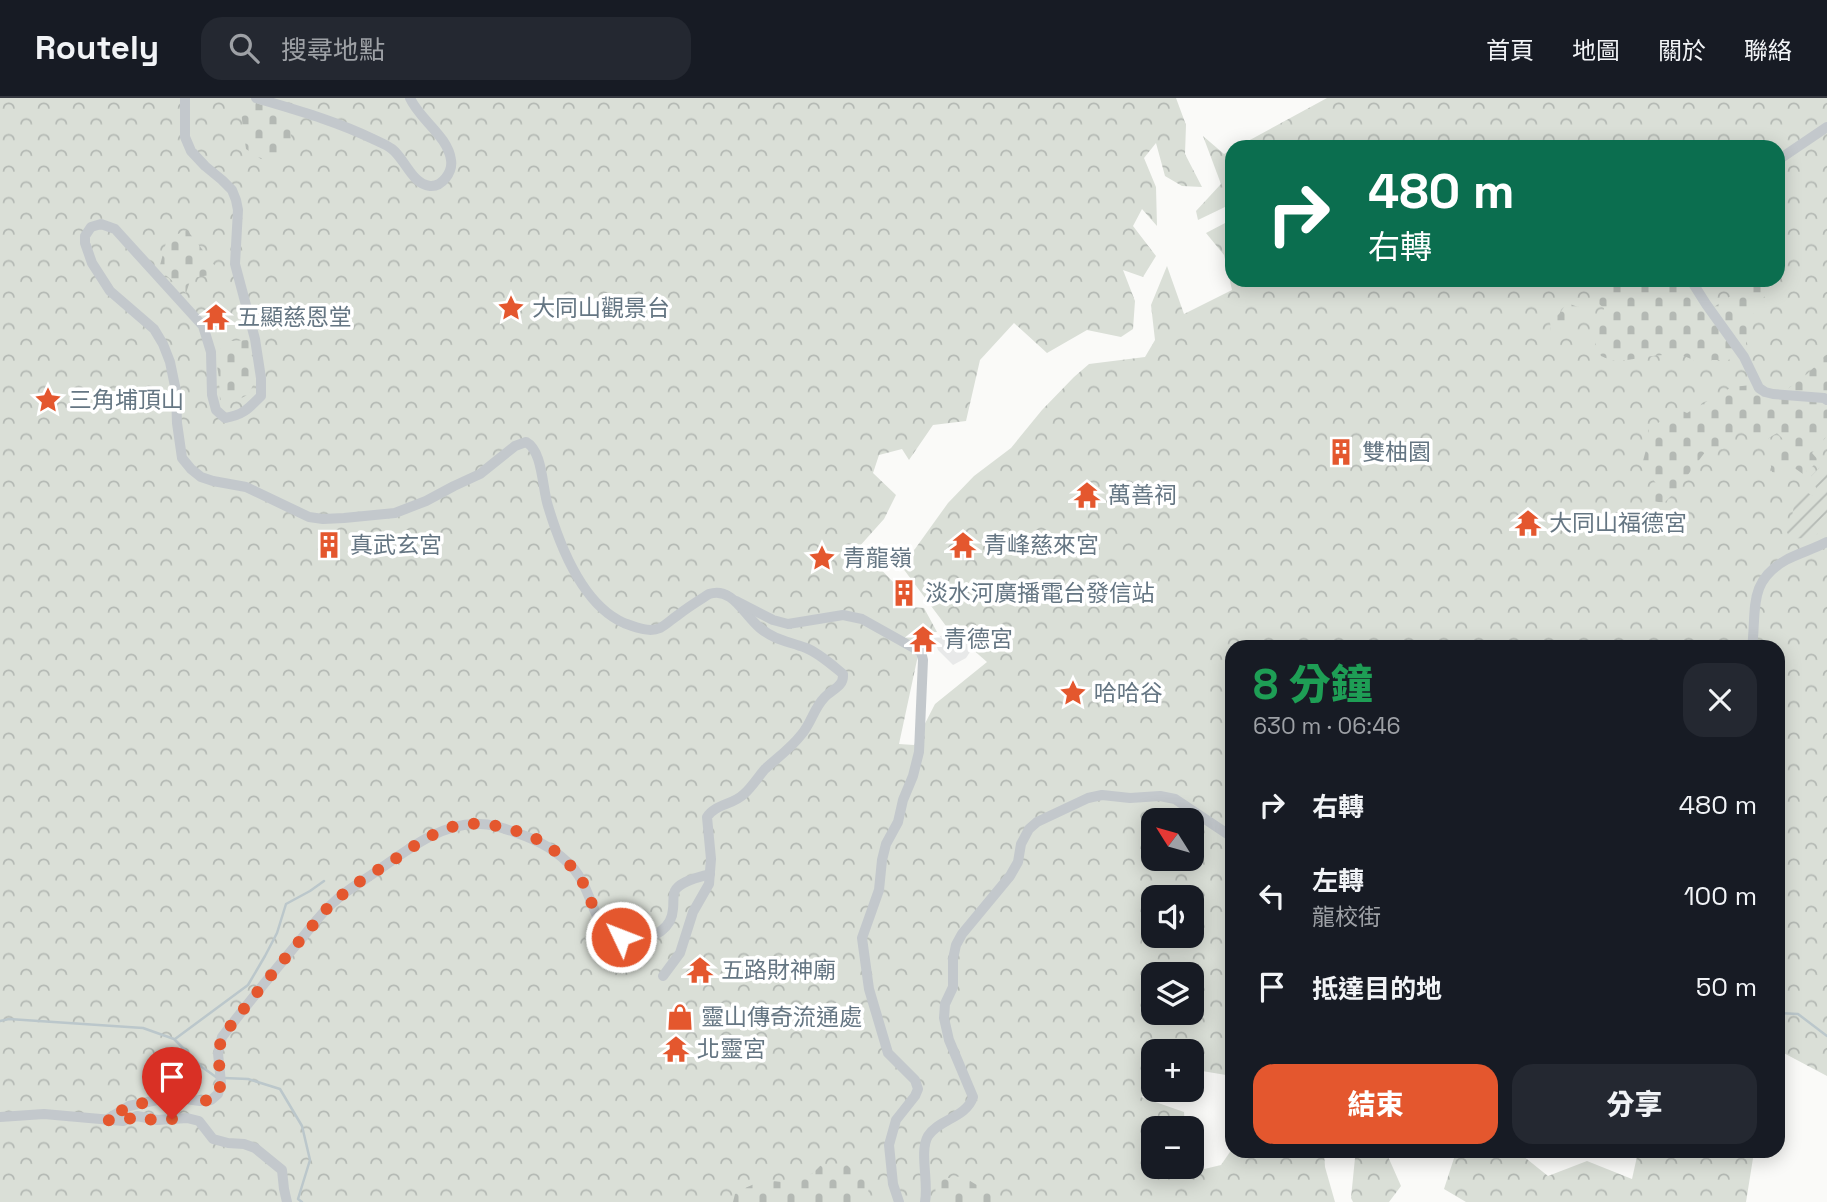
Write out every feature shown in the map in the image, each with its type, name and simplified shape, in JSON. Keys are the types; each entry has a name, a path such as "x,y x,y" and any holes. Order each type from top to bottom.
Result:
{"street":[{"path":"185,98 184,136 191,151 232,190 238,209 235,264 255,339 261,396 248,409 225,418 216,410 212,395 211,352 203,326 115,229 101,224 91,227 85,236 85,243 92,263 110,292 154,329 163,344 176,391 182,458 201,477 246,487 309,517 344,519 395,513 426,501 480,474 515,446 526,442 534,449 539,461 547,503 556,531 575,572 596,604 617,620 645,630 659,628 716,591 773,620 788,624 843,615 862,619 920,652 923,660 919,752 898,822 886,844 879,890 862,938 869,989 888,1053 915,1080 918,1089 896,1120 889,1145 893,1185 900,1202"},
{"path":"256,98 347,127 392,149 419,181 428,186 438,186 450,170 451,160 444,144 414,108 410,98"},
{"path":"1785,155 1827,127"},
{"path":"1695,287 1744,357 1759,388 1773,394 1827,400"},
{"path":"1753,640 1757,592 1761,581 1785,561 1827,542"},
{"path":"663,976 680,953 693,912 709,884 707,817 710,812 733,803 744,794 802,735 823,699 841,685 844,679 843,674 807,648 787,643 758,627 736,601"},
{"path":"925,1202 927,1138 934,1129 971,1104 973,1097 949,1040 944,1018 945,1004 953,987 956,945 1010,876 1029,830 1037,822 1088,798 1102,795 1130,799 1160,796 1175,799 1225,832"},
{"path":"106,1120 129,1106 171,1097 211,1100 218,1094 221,1083 218,1053 222,1037 333,902 429,837 455,826 494,825 538,840 563,858 575,871 588,892 600,922 609,932 621,937 639,939 664,930 673,913 673,894 676,889 682,884 710,874"},
{"path":"0,1116 44,1114 123,1121 137,1116 157,1121 187,1118 199,1121 213,1139 255,1148 282,1170 287,1202"}],"shaded area":[{"path":"950,633 963,634 970,652 966,658 953,665 938,650 934,638"}],"green space":[{"path":"0,98 1176,98 1186,125 1185,154 1202,187 1182,186 1165,176 1156,143 1144,158 1156,187 1157,226 1142,209 1133,226 1156,256 1143,277 1123,270 1135,301 1133,329 1121,337 1087,330 1047,353 1014,323 980,360 966,421 933,425 909,460 902,449 879,455 873,473 896,495 884,519 858,548 895,584 898,606 924,608 937,632 917,632 917,660 899,744 914,745 935,704 987,662 946,626 902,567 948,503 974,476 1011,448 1042,410 1089,364 1145,357 1155,340 1151,305 1167,266 1184,314 1232,290 1231,287 1785,287 1785,140 1250,140 1327,98 1827,98 1827,1076 1785,1054 1785,640 1225,640 1225,1075 1204,1071 1204,1039 1141,1039 1141,1102 1155,1102 1184,1112 1184,1116 1141,1116 1141,1179 1204,1179 1204,1169 1221,1165 1226,1158 1324,1158 1335,1202 0,1202"},
{"path":"239,98 289,113 292,148 277,160 261,159 246,149"},
{"path":"1203,136 1225,154 1225,207 1198,220 1196,211 1221,184"},
{"path":"1225,223 1225,259 1206,233"},
{"path":"187,230 216,267 210,275 191,278 186,293 159,269 167,239"},
{"path":"1606,287 1695,287 1708,311 1744,287 1775,287 1761,300 1749,321 1752,332 1746,343 1747,353 1728,360 1712,360 1699,367 1691,359 1675,355 1617,361 1601,356 1593,338 1604,308 1599,304 1585,312 1568,329 1551,331 1550,322 1567,303 1578,307"},
{"path":"249,340 256,378 249,394 234,402 220,400 215,353 231,341"},
{"path":"1827,355 1827,436 1812,453 1819,461 1803,474 1793,467 1781,473 1772,472 1770,461 1787,443 1777,433 1759,444 1739,430 1723,449 1709,447 1664,503 1653,501 1651,492 1657,485 1642,467 1648,444 1648,430 1678,409 1687,413 1732,387 1752,385 1756,392 1764,397 1785,391"},
{"path":"1827,466 1827,517 1819,527 1823,530 1807,538 1789,537 1785,527 1792,523 1800,488 1813,496 1817,490 1811,476 1819,468"},
{"path":"1355,1158 1389,1158 1401,1186 1389,1202 1353,1202 1351,1198"},
{"path":"1454,1158 1526,1158 1548,1176 1587,1161 1632,1179 1637,1158 1753,1158 1746,1202 1466,1202 1444,1189"},
{"path":"845,1163 853,1171 872,1175 866,1201 872,1202 733,1202 735,1194 754,1184 773,1181 788,1183 795,1175 812,1174 821,1165"},
{"path":"962,1176 980,1187 996,1190 1000,1202 936,1202 935,1180"}],"waterway":[{"path":"175,1039 248,985 277,933 286,904 324,881"},
{"path":"1785,1013 1798,1014 1827,1036"},
{"path":"0,1021 9,1019 143,1028 174,1039 216,1077"},
{"path":"224,1078 248,1079 280,1089 302,1126 310,1160 298,1199 302,1202"}],"place":[{"name":"大同山觀景台","path":"511,308"},
{"name":"五顯慈恩堂","path":"216,317"},
{"name":"三角埔頂山","path":"48,400"},
{"name":"雙柚園","path":"1341,452"},
{"name":"萬善祠","path":"1087,495"},
{"name":"大同山福德宮","path":"1528,523"},
{"name":"真武玄宮","path":"329,545"},
{"name":"青峰慈來宮","path":"963,545"},
{"name":"青龍嶺","path":"822,558"},
{"name":"淡水河廣播電台發信站","path":"904,593"},
{"name":"青德宮","path":"923,639"},
{"name":"哈哈谷","path":"1073,693"},
{"name":"五路財神廟","path":"700,970"},
{"name":"靈山傳奇流通處","path":"680,1017"},
{"name":"北靈宮","path":"676,1049"}],"route":[{"path":"172,1119 157,1121 137,1116 123,1121 106,1120 129,1106 171,1097 211,1100 218,1094 221,1083 218,1053 222,1037 333,902 429,837 455,826 494,825 548,846 563,858 583,882 600,922 609,932 621,937"}]}
